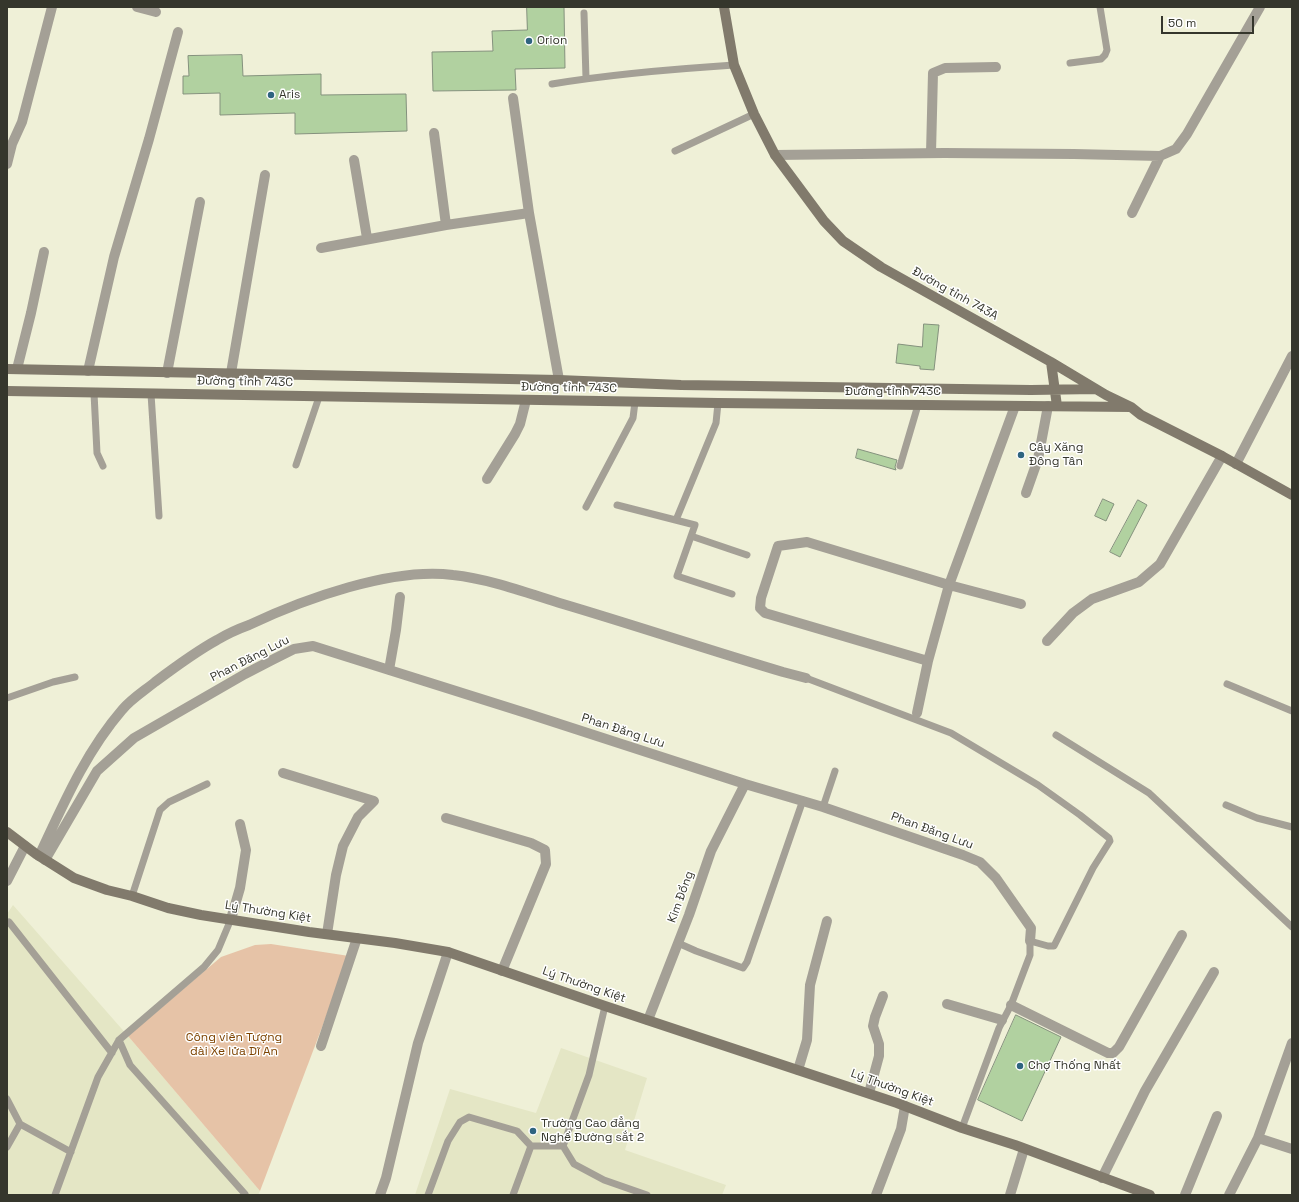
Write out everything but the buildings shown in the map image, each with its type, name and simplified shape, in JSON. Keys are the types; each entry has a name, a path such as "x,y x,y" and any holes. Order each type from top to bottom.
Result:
{"main road":[{"name":"Đường tỉnh 743A","path":"724,7 734,65 754,114 775,155 824,222 843,241 902,280 1051,362 1096,389 1131,407 1141,415 1222,456 1292,495"},
{"path":"1051,362 1055,390 1053,406"},
{"name":"Đường tỉnh 743C","path":"12,369 167,373 231,372 559,380 682,385 1055,390 1096,389"},
{"name":"Đường tỉnh 743C","path":"7,391 635,402 1131,407"},
{"name":"Lý Thường Kiệt","path":"7,832 42,858 74,878 107,890 132,896 168,908 231,920 448,952 905,1106 962,1128 1150,1195"}],"street":[{"path":"7,164 10,143 22,122 52,7"},
{"path":"137,7 156,12"},
{"path":"775,155 931,153 1160,156 1176,149 1187,134 1260,7"},
{"path":"88,371 114,257 147,146 178,32"},
{"path":"931,153 933,73 945,68 996,67"},
{"path":"513,98 529,213 559,380"},
{"path":"434,133 446,225"},
{"path":"1132,213 1160,156"},
{"path":"354,160 367,238"},
{"path":"231,372 265,175"},
{"path":"167,373 200,202"},
{"path":"321,248 367,238 529,213"},
{"path":"12,369 31,313 44,252"},
{"path":"1236,464 1292,356"},
{"path":"487,479 520,424 526,400"},
{"path":"917,713 928,661 949,585 1014,406"},
{"path":"1026,493 1038,459 1053,406"},
{"path":"1047,641 1073,613 1092,599 1139,582 1160,564 1222,456"},
{"path":"928,661 765,613 760,608 761,598 778,546 807,542 949,585 1021,604"},
{"path":"42,858 66,798 93,749 122,709 136,697 180,663 218,639 267,616 307,600 363,584 399,577 432,573 454,575 491,582 769,668 806,678"},
{"path":"389,670 400,597"},
{"name":"Phan Đăng Lưu","path":"42,858 97,771 134,738 244,674 294,649 313,646 745,784 803,800 963,855 980,862 996,878 1031,928 1030,941"},
{"path":"283,773 374,801 358,817 343,846 336,875 326,934"},
{"name":"Kim Đồng","path":"648,1020 689,915 711,850 745,784"},
{"path":"446,818 531,842 545,850 546,864 502,971"},
{"path":"231,920 240,888 246,850 240,824"},
{"path":"7,881 25,846"},
{"path":"798,1070 807,1040 810,985 827,921"},
{"path":"1011,1005 1108,1053 1113,1054 1182,935"},
{"path":"321,1046 357,938"},
{"path":"380,1195 386,1178 418,1043 448,952"},
{"path":"1102,1178 1144,1091 1214,972"},
{"path":"869,1094 879,1056 879,1044 873,1026 883,996"},
{"path":"947,1004 1002,1020"},
{"path":"1229,1195 1258,1138 1288,1070 1292,1043"},
{"path":"876,1195 901,1129 905,1106"},
{"path":"1185,1195 1217,1116"},
{"path":"1258,1138 1292,1149"},
{"path":"1010,1195 1024,1149"}],"lane":[{"path":"1070,63 1101,59 1105,55 1107,50 1100,7"},
{"path":"584,13 586,78"},
{"path":"552,84 586,78 734,65"},
{"path":"674,151 754,114"},
{"path":"94,393 97,453 103,466"},
{"path":"151,394 159,516"},
{"path":"296,465 319,397"},
{"path":"586,507 633,418 635,402"},
{"path":"676,520 716,423 718,403"},
{"path":"900,466 918,405"},
{"path":"617,505 695,525 677,576 732,594"},
{"path":"691,536 747,555"},
{"path":"7,698 53,682 76,678"},
{"path":"806,678 951,733 1038,785 1108,836 1110,841 1093,868 1054,946 1048,946 1030,941"},
{"path":"1227,684 1292,711"},
{"path":"1056,735 1149,793 1292,927"},
{"path":"823,807 835,771"},
{"path":"132,896 160,810 169,802 206,784"},
{"path":"678,943 743,968 747,962 803,800"},
{"path":"1226,805 1257,818 1292,827"},
{"path":"55,1195 98,1077 119,1040 204,967 218,950 231,920"},
{"path":"9,922 112,1052"},
{"name":"Phan Đăng Lưu","path":"962,1128 1002,1020 1011,1005 1030,956 1030,941"},
{"path":"563,1146 589,1075 605,1006"},
{"path":"119,1040 130,1065 245,1194"},
{"path":"7,1099 20,1124 71,1152"},
{"path":"428,1195 448,1141 460,1122 469,1117 517,1131 531,1146 563,1146"},
{"path":"7,1147 20,1124"},
{"path":"513,1195 531,1146"},
{"path":"563,1146 574,1164 604,1180 647,1195"}],"shaded area":[{"path":"13,905 128,1036 260,1191 258,1195 7,1195 7,914"},
{"name":"Trường Cao đẳng Nghề Đường sắt 2","path":"561,1048 647,1078 625,1150 726,1185 722,1195 415,1195 450,1089 536,1113"}],"green space":[{"name":"Công viên Tượng đài Xe lửa Dĩ An","path":"271,944 349,956 260,1191 128,1036 221,957 255,945"}],"place":[{"name":"Orion","path":"529,41"},
{"name":"Aris","path":"271,95"},
{"name":"Cây Xăng Đông Tân","path":"1021,455"},
{"name":"Chợ Thống Nhất","path":"1020,1066"},
{"name":"Trường Cao đẳng Nghề Đường sắt 2","path":"533,1131"}]}
